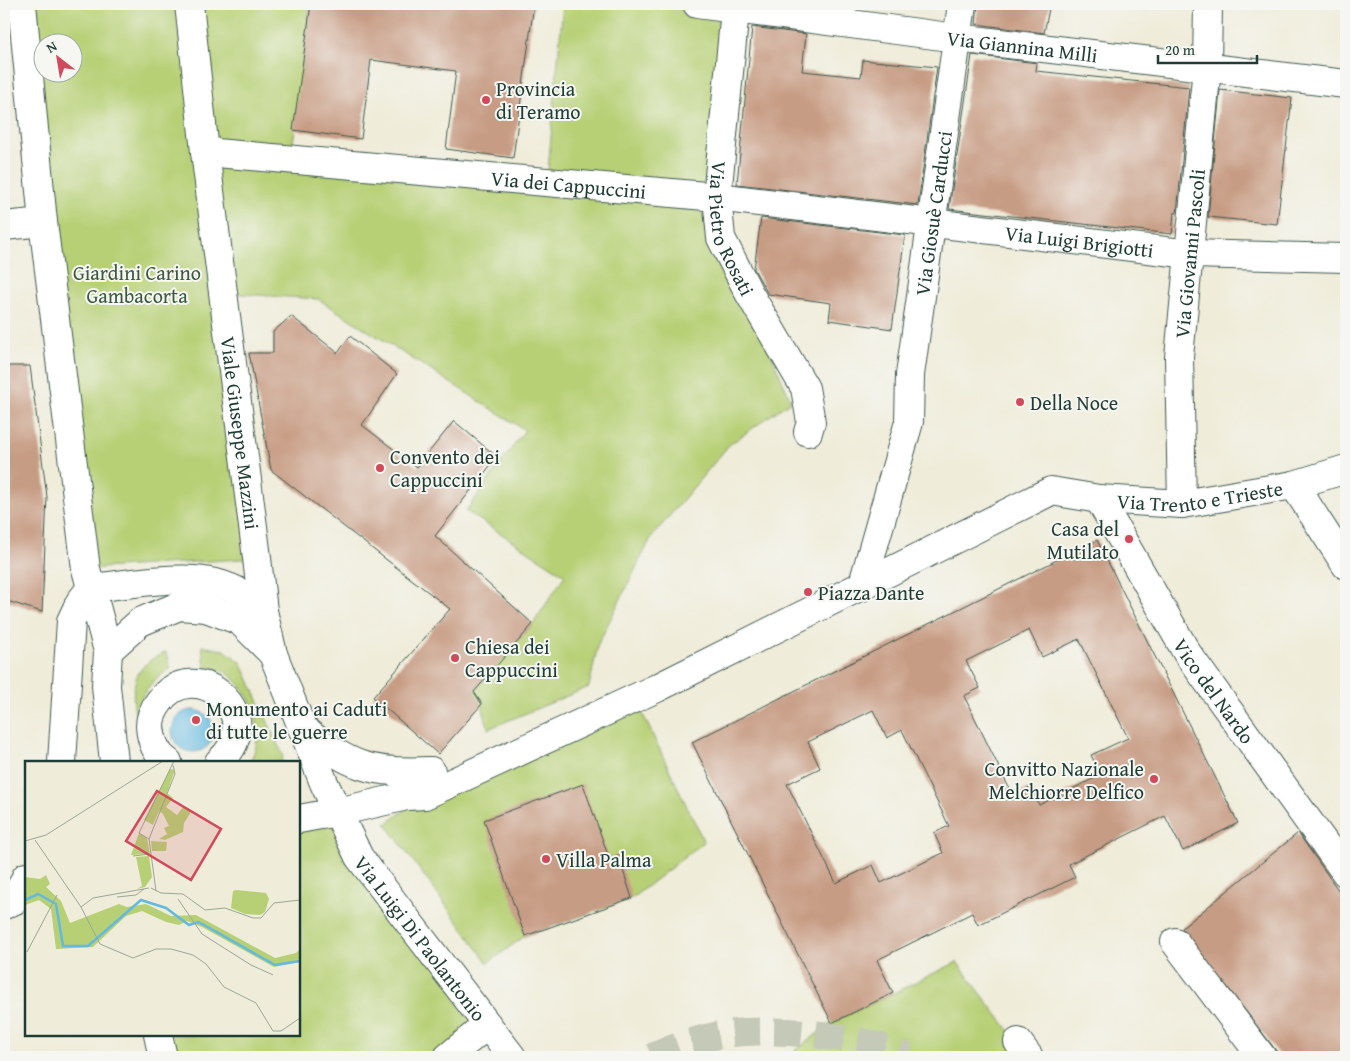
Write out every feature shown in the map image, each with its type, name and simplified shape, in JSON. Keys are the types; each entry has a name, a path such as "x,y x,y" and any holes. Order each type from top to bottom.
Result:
{"main road":[{"path":"22,4 43,222 86,569 108,651 106,686 114,761"},
{"name":"Viale Giuseppe Mazzini","path":"189,4 205,152 263,611 273,654 337,812"},
{"name":"Via Giannina Milli","path":"697,4 957,38 1346,84"},
{"name":"Via Giosuè Carducci","path":"862,587 909,422 910,375 962,4"},
{"name":"Via Giovanni Pascoli","path":"1182,504 1180,357 1207,67 1208,4"},
{"name":"Via Pietro Rosati","path":"735,10 717,197 721,238 749,293 805,388 811,422 808,432"},
{"name":"Via dei Cappuccini","path":"205,152 717,197 932,224"},
{"path":"4,226 43,222"},
{"name":"Via Luigi Brigiotti","path":"932,224 1190,254 1346,258"},
{"name":"Via Trento e Trieste","path":"862,587 1051,491 1099,499 1182,504 1294,485 1346,469"},
{"path":"1294,485 1346,565"},
{"name":"Vico del Nardo","path":"1099,499 1187,653 1346,872"},
{"path":"62,761 71,621 80,602 91,588 176,579 215,583 241,593 263,611"},
{"path":"300,819 407,796 425,794 650,691 862,587"},
{"path":"108,651 140,622 179,606 206,608 240,621 273,654"},
{"path":"167,761 155,748 150,735 150,721 155,708 163,696 174,688 188,684 203,685 216,690 227,700 235,713 237,728 235,742 227,755 220,761"},
{"path":"302,728 340,758 363,767 398,773 431,771"},
{"path":"300,810 324,783"},
{"name":"Via Luigi Di Paolantonio","path":"337,812 360,857 512,1057"},
{"path":"4,905 15,900 25,879"},
{"path":"1175,942 1262,1057"},
{"path":"448,1057 486,1025"},
{"path":"158,1036 163,1057"}],"green space":[{"name":"Giardini Carino Gambacorta","path":"22,4 310,4 291,160 547,182 563,4 695,4 735,10 721,238 791,401 729,445 651,538 598,644 589,687 488,729 482,704 474,692 533,624 565,575 466,511 525,430 318,299 225,293 257,558 86,569"},
{"path":"202,646 224,650 241,662 283,756 282,761 250,761 255,751 257,739 255,714 250,702 244,691 227,673 205,666"},
{"path":"166,652 170,669 157,678 148,688 135,713 134,692 137,675 148,662"},
{"path":"635,698 704,842 632,898 525,936 488,963 386,824 425,795"},
{"path":"337,812 487,1025 441,1057 163,1057 158,1036 300,1036 300,819"},
{"path":"957,962 1018,1042 1000,1057 799,1057 794,1051 832,1023"}],"water":[{"path":"197,710 205,713 211,719 214,731 211,743 205,749 189,752 181,749 175,743 172,727 175,719 181,713"}],"building":[{"name":"Provincia di Teramo","path":"311,4 534,4 513,158 446,149 456,71 371,60 361,139 293,130"},
{"path":"978,4 1050,4 1044,33 976,24"},
{"path":"752,27 806,34 802,71 861,77 863,60 937,67 918,205 737,184"},
{"path":"972,55 1037,63 1036,71 1189,87 1177,213 1174,213 1172,234 949,209"},
{"path":"1220,90 1292,98 1277,224 1208,217"},
{"path":"761,218 905,235 892,329 829,320 831,303 768,294 754,269"},
{"name":"Convento dei Cappuccini","path":"291,316 338,353 350,336 397,374 362,425 417,467 454,421 497,457 435,536 533,624 474,692 482,704 438,754 373,697 450,609 271,470 249,353 273,353 273,332"},
{"path":"4,366 30,366 47,497 42,612 4,600"},
{"name":"Convitto Nazionale Melchiorre Delfico","path":"1097,540 1238,823 1183,851 1165,816 1069,864 1075,877 978,925 972,913 877,960 893,993 832,1023 692,742","holes":["1029,630 1042,657 1079,639 1128,738 1091,755 1101,775 1039,805 1031,787 1013,796 964,696 980,688 966,661","873,710 887,738 902,730 949,826 934,833 943,853 881,883 873,865 836,883 787,784 820,768 808,742"]},
{"name":"Villa Palma","path":"583,784 609,858 618,855 632,898 525,936 484,820"},
{"path":"1298,833 1346,901 1346,1046 1334,1057 1281,1057 1182,928"}],"tunnel":[{"path":"652,1057 688,1043 725,1034 746,1032 793,1032 842,1038 888,1049 907,1057"}],"place":[{"name":"Provincia di Teramo","path":"486,100"},
{"name":"Della Noce","path":"1020,402"},
{"name":"Convento dei Cappuccini","path":"380,468"},
{"name":"Casa del Mutilato","path":"1129,539"},
{"name":"Piazza Dante","path":"808,592"},
{"name":"Chiesa dei Cappuccini","path":"455,658"},
{"name":"Monumento ai Caduti di tutte le guerre","path":"196,720"},
{"name":"Convitto Nazionale Melchiorre Delfico","path":"1154,779"},
{"name":"Villa Palma","path":"546,859"}]}
